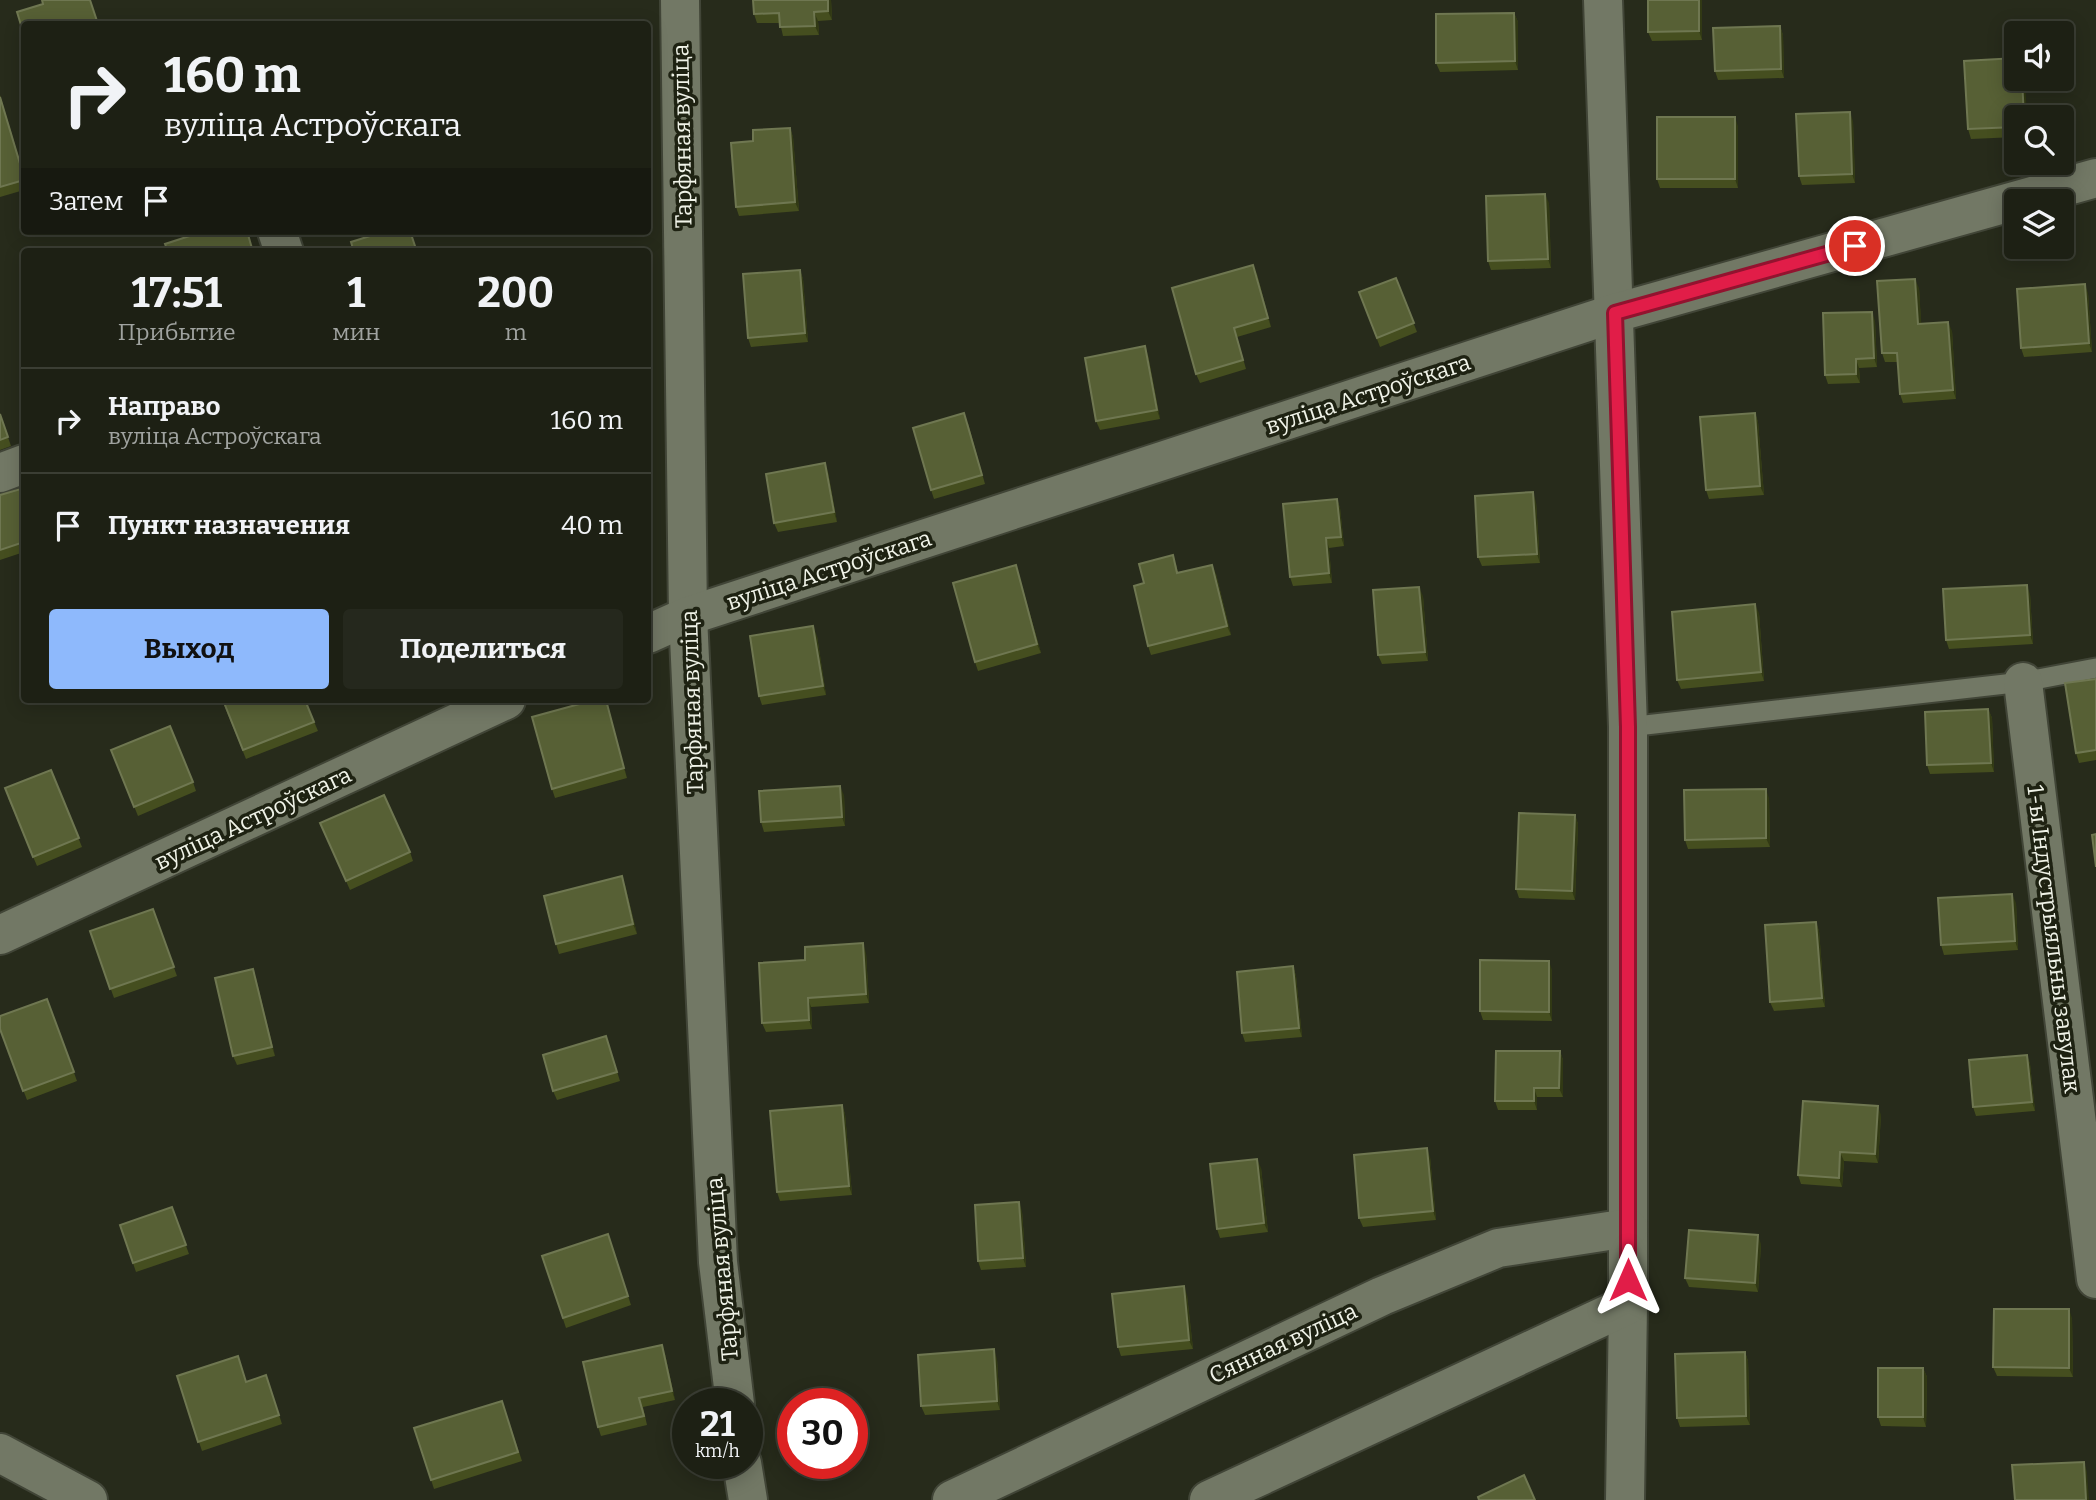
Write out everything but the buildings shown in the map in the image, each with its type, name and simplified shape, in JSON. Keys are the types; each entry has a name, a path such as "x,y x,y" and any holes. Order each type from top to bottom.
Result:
{"street":[{"name":"Тарфяная вуліца","path":"680,0 688,616 718,1262 733,1388"},
{"path":"1603,0 1628,727 1628,1305 1625,1500"},
{"name":"вуліца Астроўскага","path":"651,633 688,616 1615,313 2096,178"},
{"path":"0,473 21,465"},
{"name":"1-ы Індустрыяльны завулак","path":"2023,682 2096,1279"},
{"name":"вуліца Астроўскага","path":"0,935 500,703"},
{"name":"Сянная вуліца","path":"952,1500 1382,1296 1498,1248 1628,1228"},
{"path":"1209,1500 1628,1305"},
{"path":"0,1453 88,1500"},
{"path":"745,1479 748,1500"}],"lane":[{"path":"1628,727 2023,682 2096,668"}],"route":[{"path":"1628,1280 1628,727 1615,313 1855,246"}]}
